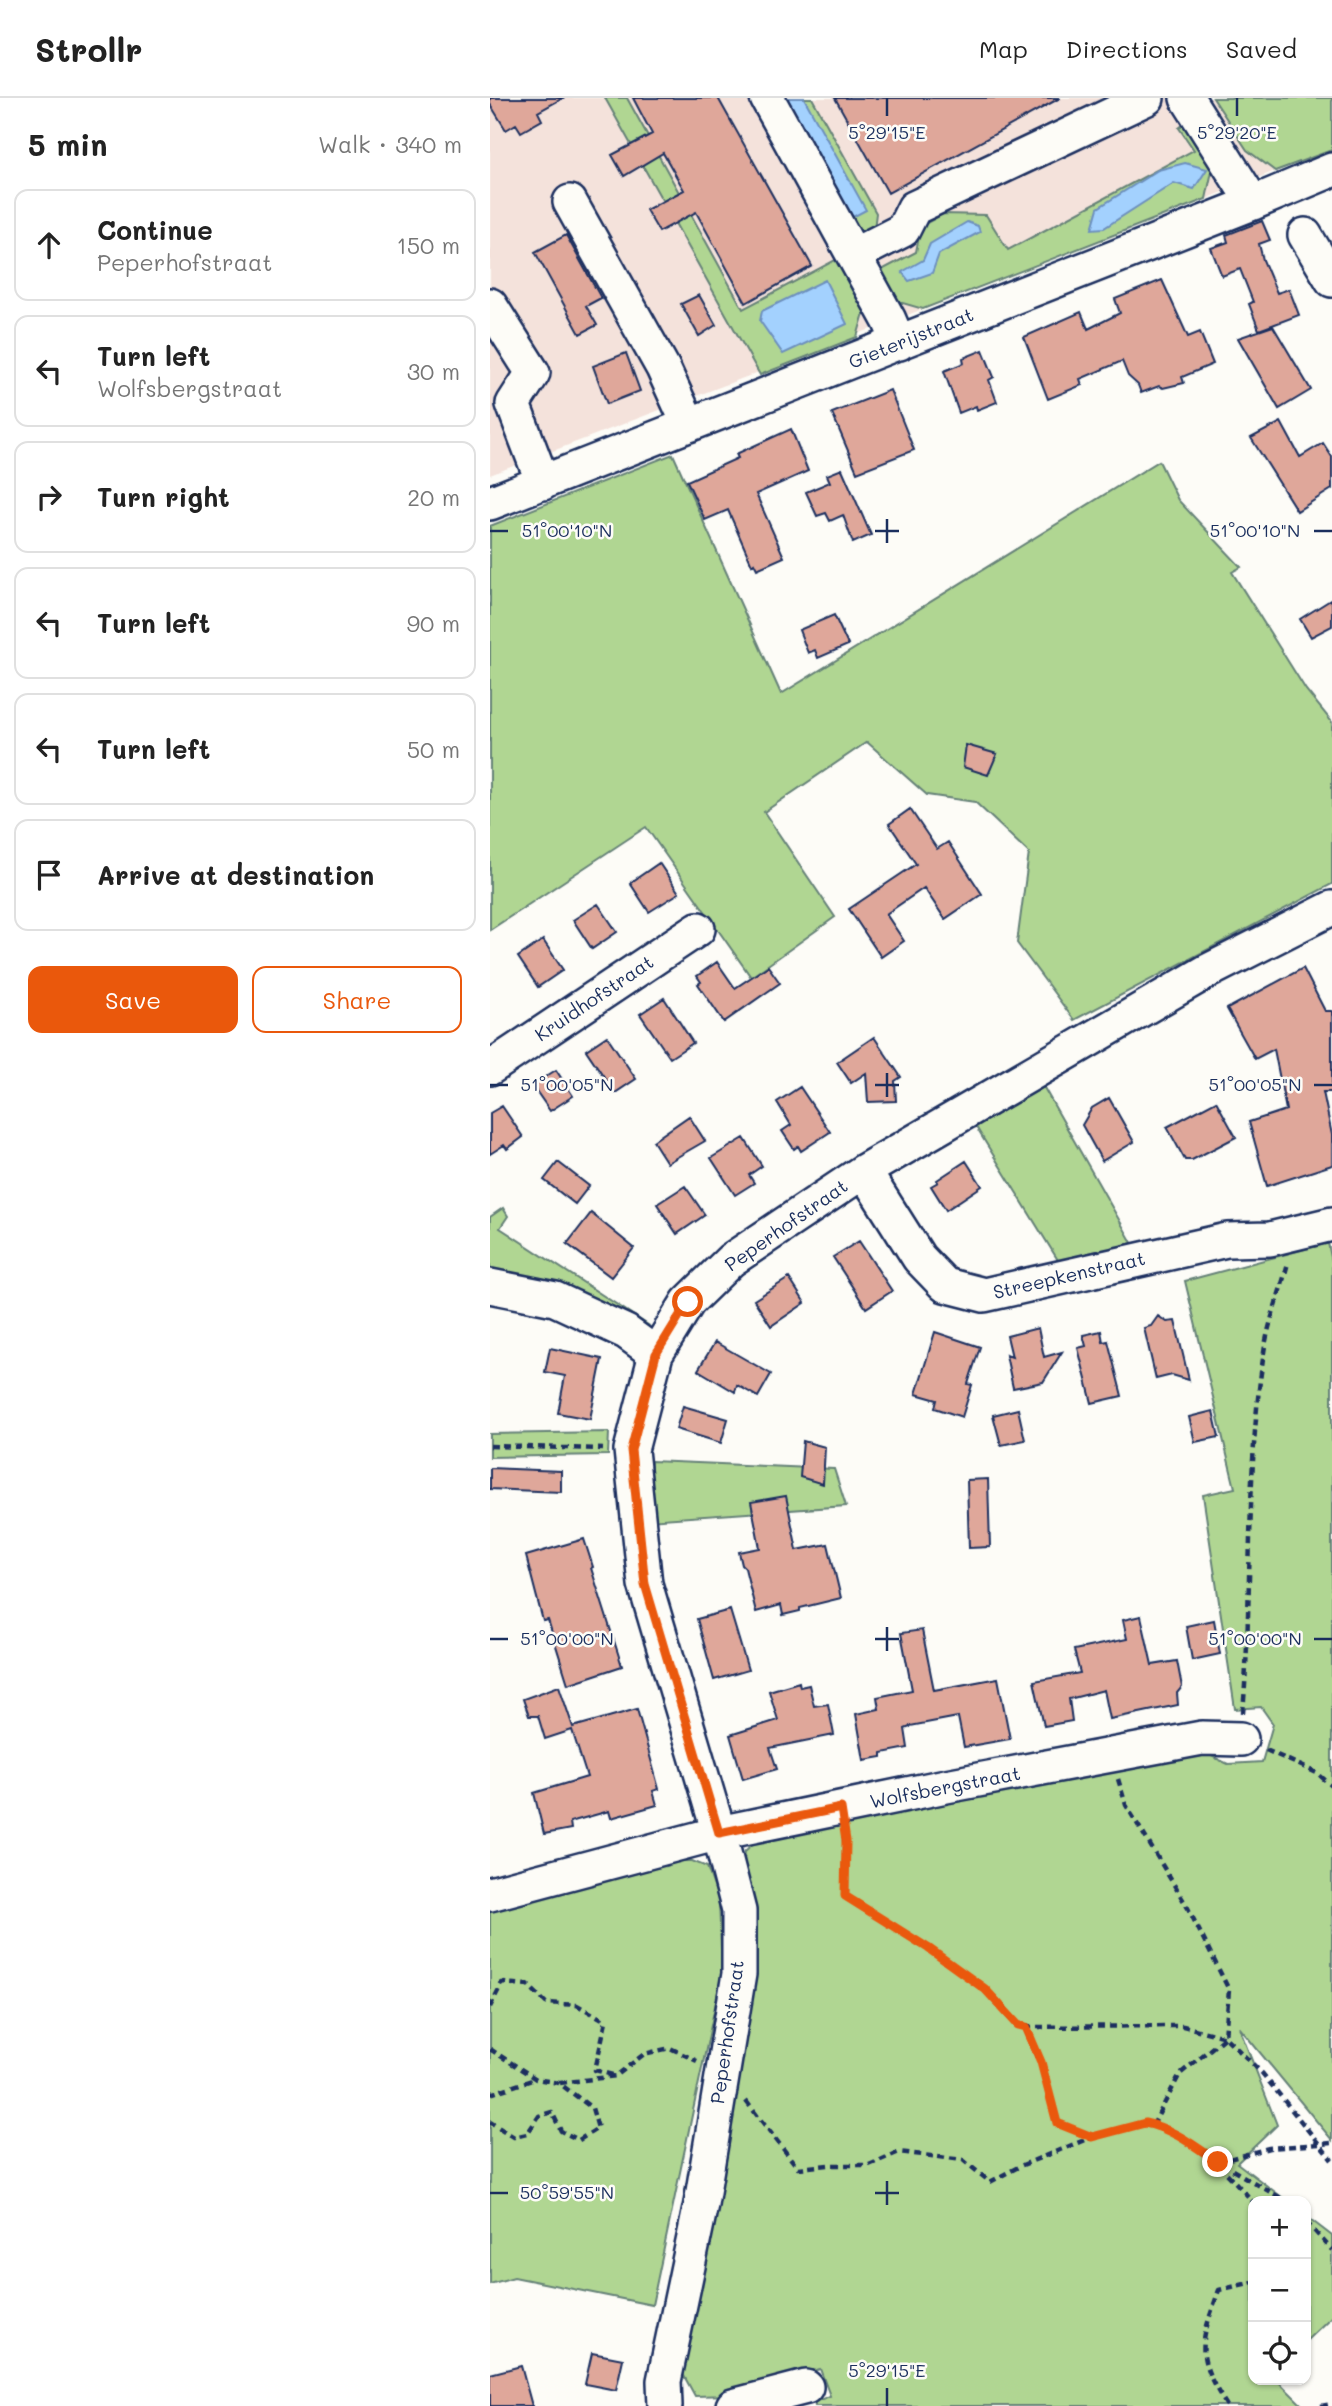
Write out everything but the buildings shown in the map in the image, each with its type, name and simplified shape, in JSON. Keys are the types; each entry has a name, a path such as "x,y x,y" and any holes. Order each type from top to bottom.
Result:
{"street":[{"path":"767,98 889,320 899,343"},
{"path":"853,255 903,230 914,208 1147,98"},
{"path":"1188,98 1254,203"},
{"name":"Gieterijstraat","path":"490,503 1332,170"},
{"path":"570,202 663,368 689,425"},
{"path":"1305,235 1332,280"},
{"path":"490,305 533,373 513,404 543,482"},
{"name":"Peperhofstraat","path":"665,2406 664,2381 701,2204 739,1974 738,1911 719,1833 645,1584 631,1450 656,1354 688,1302 731,1260 864,1171 1206,972 1332,908"},
{"name":"Kruidhofstraat","path":"490,1068 698,929"},
{"name":"Streepkenstraat","path":"864,1171 919,1258 945,1285 984,1295 1227,1240 1270,1239 1332,1224"},
{"path":"490,1286 555,1299 626,1332 656,1354"},
{"name":"Wolfsbergstraat","path":"490,1894 719,1833 1202,1738 1241,1739"},
{"path":"733,2406 806,2388"}],"path":[{"path":"1289,1260 1266,1343 1257,1415 1248,1549 1247,1665 1241,1739 1317,1773 1332,1786"},
{"path":"490,1446 605,1449"},
{"path":"1111,1755 1126,1805 1188,1908 1229,1990 1225,2037 1180,2074 1153,2125"},
{"path":"841,1808 846,1841 845,1896 928,1948 985,1989 1018,2025 1184,2026 1225,2037 1262,2073 1332,2160"},
{"path":"490,2007 502,1983 528,1985 547,2003 578,2005 606,2021 594,2070 616,2076"},
{"path":"1026,2027 1041,2062 1057,2123 1092,2137"},
{"path":"490,2049 536,2079 559,2083 616,2076 644,2054 670,2048 702,2062"},
{"path":"491,2092 536,2079"},
{"path":"490,2122 513,2137 527,2134 540,2116 552,2112 561,2131 579,2140 598,2128 592,2108 559,2083"},
{"path":"738,2091 798,2168 869,2165 899,2152 963,2160 990,2182 1020,2166 1092,2137 1145,2123 1190,2143 1277,2196"},
{"path":"1218,2162 1269,2148 1332,2143"},
{"path":"1218,2162 1248,2196"},
{"path":"1311,2227 1332,2250"},
{"path":"1227,2406 1212,2384 1202,2354 1206,2327 1219,2290 1248,2283"},
{"path":"1321,2406 1332,2404"}],"shaded area":[{"path":"490,98 1213,98 1247,150 1275,171 1206,199 1215,157 1180,128 1195,149 1007,250 921,226 916,252 892,300 923,309 490,475"}],"green space":[{"path":"605,98 627,98 743,309 839,258 866,306 857,337 760,375"},
{"path":"782,98 812,98 876,213 874,229 858,238"},
{"path":"1213,98 1332,98 1332,150 1275,171 1247,150"},
{"path":"1187,122 1215,157 1206,199 923,309 892,300 878,272 916,252 921,226 943,214 986,215 1008,250 1194,150 1179,128"},
{"path":"673,454 781,694 1159,461 1178,500 1241,567 1232,572 1306,690 1332,722 1332,884 1074,1020 1017,943 1029,853 975,802 927,795 867,742 764,812 835,917 751,977 646,827 490,930 490,526"},
{"path":"1043,1086 1134,1246 1061,1265 976,1127"},
{"path":"503,1208 508,1216 500,1228 648,1325 639,1327 490,1271 490,1217"},
{"path":"1328,1243 1332,1262 1332,2140 1239,2027 1277,2125 1237,2163 1280,2196 1248,2196 1248,2385 1282,2385 1303,2406 815,2406 814,2402 830,2396 820,2369 729,2395 695,2396 683,2374 715,2184 745,1851 760,1837 1205,1753 1228,1764 1262,1762 1273,1724 1261,1707 1235,1709 1203,1495 1235,1488 1185,1281"},
{"path":"609,1432 608,1455 490,1457 490,1434"},
{"path":"651,1461 834,1469 846,1506 648,1520"},
{"path":"672,1861 692,1861 707,1867 719,1901 722,1973 652,2305 514,2277 490,2284 490,1909"},
{"path":"1311,2220 1332,2236 1332,2316 1311,2336"}],"water":[{"path":"785,98 804,98 866,210 851,218"},
{"path":"1185,163 1207,169 1194,189 1174,183 1104,228 1092,229 1098,208 1158,170"},
{"path":"967,222 978,226 980,232 939,254 932,273 909,281 902,272 923,260 930,244"},
{"path":"825,280 847,324 783,354 760,321 762,311"}],"route":[{"path":"688,1302 656,1354 631,1450 645,1584 719,1833 841,1808 846,1841 845,1896 928,1948 985,1989 1018,2025 1026,2027 1041,2062 1057,2123 1092,2137 1145,2123 1190,2143 1218,2162"}]}
